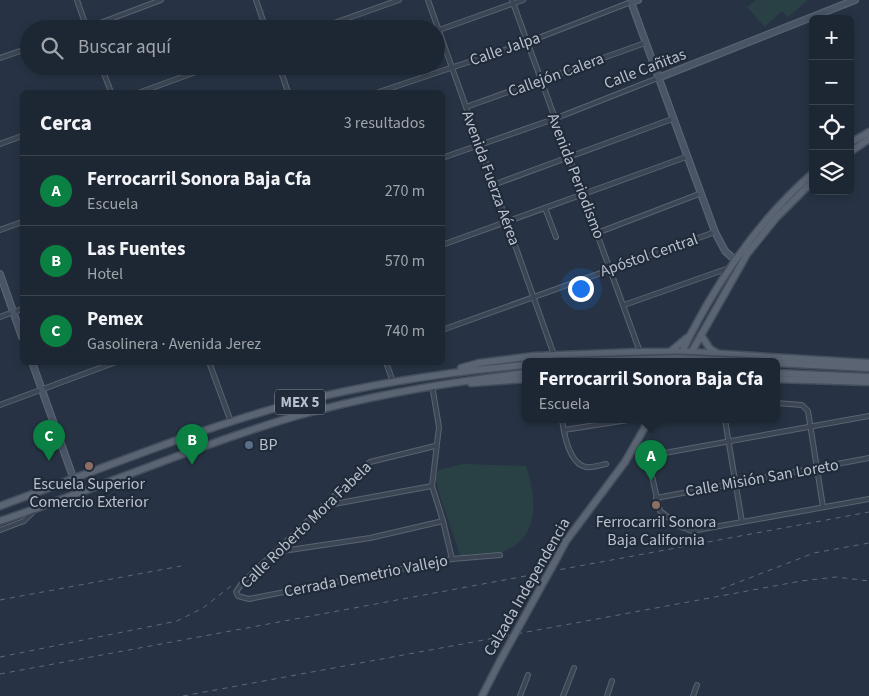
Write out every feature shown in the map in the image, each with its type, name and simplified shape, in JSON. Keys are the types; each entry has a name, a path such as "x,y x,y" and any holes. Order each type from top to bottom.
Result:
{"main road":[{"path":"854,141 869,132"},
{"path":"853,150 869,139"},
{"path":"679,358 729,268 788,194 809,176"},
{"path":"688,358 746,254 782,211 809,185"},
{"path":"671,352 691,335"},
{"path":"701,335 710,349 718,354"},
{"path":"565,358 640,352 692,352 869,363"},
{"path":"443,373 479,363 522,361"},
{"path":"780,363 869,368"},
{"name":"MEX 5","path":"0,506 231,422 332,394 443,373 522,365"},
{"path":"780,373 869,377"},
{"name":"MEX 5","path":"0,521 252,430 336,406 454,381 522,374"},
{"path":"454,381 480,383 522,379"},
{"path":"780,379 869,382"},
{"name":"Calzada Independencia","path":"482,696 558,556 578,525 625,462 648,423"}],"street":[{"path":"77,0 83,20"},
{"path":"107,20 161,0"},
{"path":"256,0 263,20"},
{"path":"342,20 399,0"},
{"name":"Avenida Fuerza Aérea","path":"428,0 435,20"},
{"path":"445,28 523,0"},
{"path":"638,0 630,1 699,194 725,251 735,260"},
{"name":"Calle Cañitas","path":"445,157 554,119 855,0"},
{"name":"Calle Jalpa","path":"445,69 528,42 630,1"},
{"name":"Avenida Periodismo","path":"513,2 640,352"},
{"name":"Callejón Calera","path":"466,107 541,82 645,43"},
{"name":"Avenida Fuerza Aérea","path":"445,47 506,222 535,298 553,358"},
{"path":"0,58 20,51"},
{"path":"104,75 110,90"},
{"path":"147,90 188,75"},
{"path":"282,75 287,90"},
{"name":"Calle Jalpa","path":"385,90 429,75"},
{"path":"493,185 672,119"},
{"path":"0,144 20,137"},
{"path":"445,244 686,157"},
{"path":"597,233 699,194"},
{"path":"545,208 556,237"},
{"path":"0,230 20,223"},
{"name":"Apóstol Central","path":"445,329 535,298 610,268 715,232"},
{"path":"624,305 729,268"},
{"path":"0,274 20,331"},
{"path":"0,317 20,310"},
{"path":"33,365 79,494"},
{"path":"0,405 108,365"},
{"path":"210,365 231,422"},
{"path":"387,365 393,382"},
{"path":"432,385 439,427 435,446 432,486 452,560"},
{"path":"780,403 802,405 808,410 824,507"},
{"path":"869,416 659,454 652,457 649,464 660,511 681,527 692,531 869,499"},
{"path":"563,423 568,446 579,463 590,467 606,464"},
{"path":"564,430 609,423"},
{"path":"726,423 742,522"},
{"name":"Calle Roberto Mora Fabela","path":"236,592 249,576 370,462 435,446"},
{"name":"Calle Misión San Loreto","path":"656,498 869,458"},
{"path":"324,506 432,486"},
{"path":"0,530 24,521 36,509"},
{"path":"276,552 370,538 443,521"},
{"name":"Cerrada Demetrio Vallejo","path":"236,592 241,598 249,599 452,560 500,555"},
{"path":"563,696 574,668"},
{"path":"520,696 528,675"},
{"path":"606,696 612,681"},
{"path":"692,696 697,685"}],"green space":[{"path":"756,0 808,0 788,17 782,11 765,27 747,7"},
{"path":"463,464 526,466 532,492 532,517 529,528 523,538 513,547 496,554 461,558 435,476 439,470"}],"railway":[{"path":"0,674 869,512"},
{"path":"721,589 814,553 869,543"},
{"path":"0,600 181,566"},
{"path":"183,696 801,581 836,577 869,581"},
{"path":"0,657 177,621 203,608 231,586"}],"place":[{"name":"BP","path":"249,445"},
{"name":"Pemex","path":"49,461"},
{"name":"Las Fuentes","path":"192,465"},
{"name":"Escuela Superior Comercio Exterior","path":"89,466"},
{"name":"Ferrocarril Sonora Baja Cfa","path":"651,481"},
{"name":"Ferrocarril Sonora Baja California","path":"656,505"}]}
